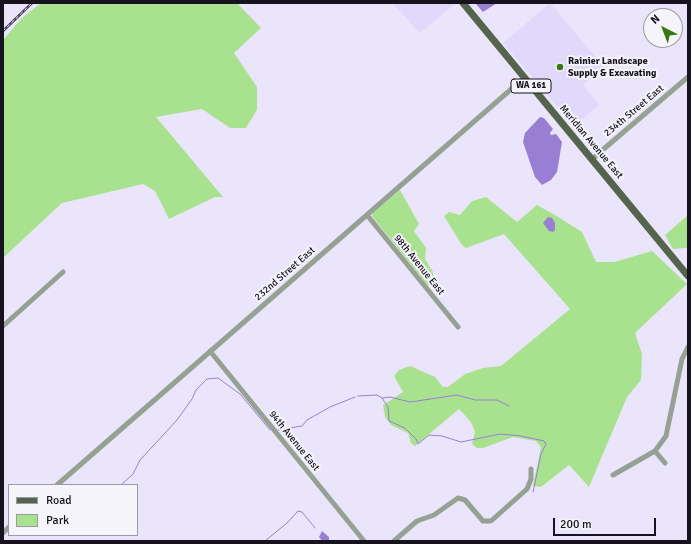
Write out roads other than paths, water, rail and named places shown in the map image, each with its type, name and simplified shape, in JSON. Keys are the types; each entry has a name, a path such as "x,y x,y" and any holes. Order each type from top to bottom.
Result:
{"main road":[{"name":"Meridian Avenue East","path":"463,3 688,276"}],"street":[{"name":"234th Street East","path":"592,159 688,77"},
{"name":"232nd Street East","path":"58,484 524,78"},
{"name":"98th Avenue East","path":"367,215 458,327"},
{"path":"3,326 63,272"},
{"path":"613,474 655,451 667,434 682,359 688,347"},
{"name":"94th Avenue East","path":"210,351 364,541"},
{"path":"655,451 665,463"},
{"path":"394,541 417,521 434,515 459,497 465,500 480,519 488,522 496,518 527,489 531,479 531,469"}],"waterway":[{"path":"122,484 133,474 140,460 177,420 192,399 196,390 207,379 218,378 240,394 270,430"},
{"path":"358,396 377,395 382,398 390,397 410,402 457,395 475,400 497,400 509,406"},
{"path":"278,430 302,426 307,420 330,407 355,397"},
{"path":"382,398 388,407 389,421 405,428 416,439 418,444 429,435 442,436 461,442 500,434 521,436 544,441 546,444 541,454 533,492"},
{"path":"265,541 287,523 298,511 302,512 315,528"}],"railway":[{"path":"3,31 32,3"}],"place":[{"name":"Rainier Landscape Supply & Excavating","path":"560,67"}]}
